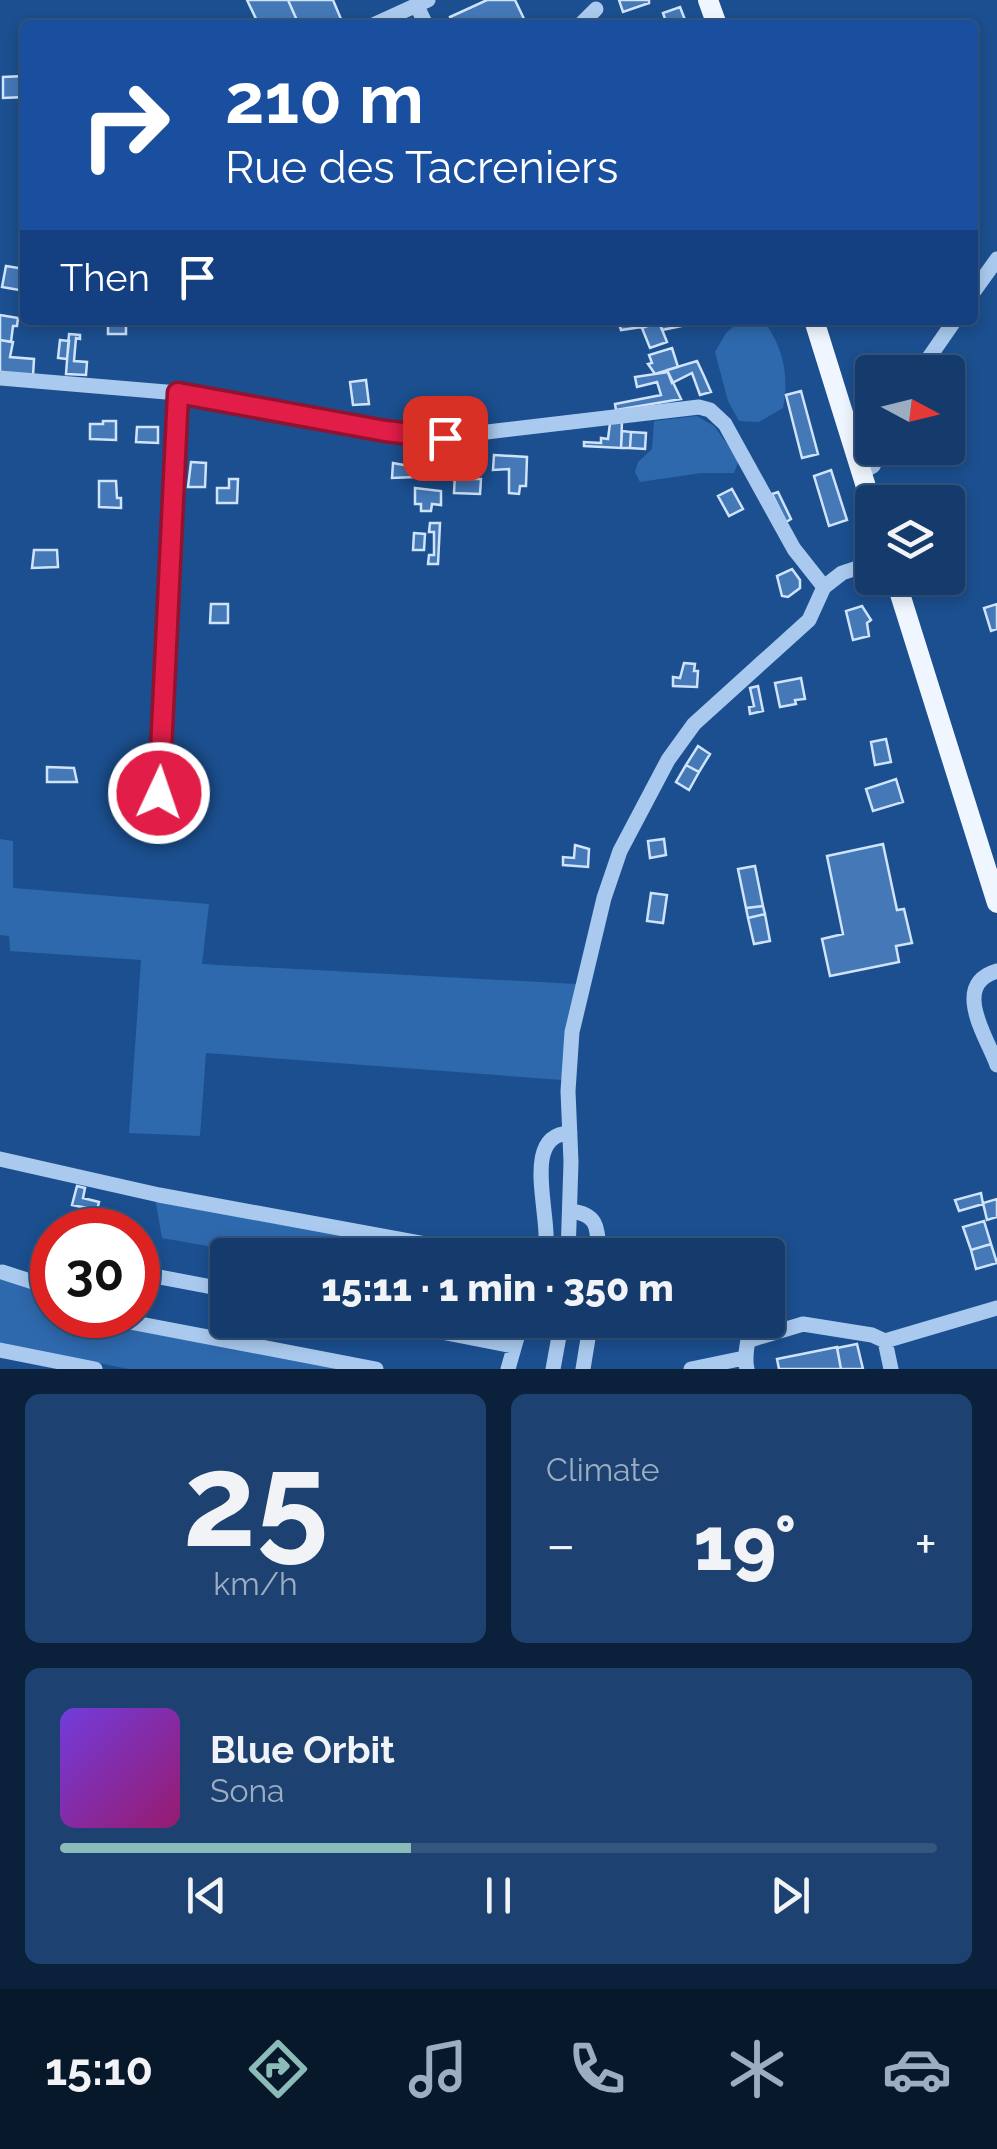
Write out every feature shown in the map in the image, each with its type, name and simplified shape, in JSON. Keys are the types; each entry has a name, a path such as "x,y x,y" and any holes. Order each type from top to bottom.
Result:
{"main road":[{"path":"816,325 866,485"},
{"path":"900,595 997,904"}],"street":[{"path":"383,20 413,4"},
{"path":"585,20 596,8"},
{"path":"978,286 997,260"},
{"path":"931,355 952,325"},
{"path":"0,378 178,393 385,431 445,438 700,406 725,424 794,549 824,587"},
{"path":"159,793 178,393"},
{"path":"862,472 874,465"},
{"path":"569,1238 572,1032 604,898 638,814 668,760 694,724 809,620 824,587 855,568"},
{"path":"997,972 988,974 979,984 974,1006 997,1066"},
{"path":"548,1238 542,1156 552,1138 570,1133"},
{"path":"0,1158 159,1195 393,1238"},
{"path":"570,1211 584,1212 594,1221 596,1238"},
{"path":"2,1272 30,1281"},
{"path":"160,1276 210,1286"},
{"path":"691,1369 746,1363 750,1340 804,1324 872,1335 884,1341 997,1308"},
{"path":"160,1328 376,1369"},
{"path":"472,1338 513,1346"},
{"path":"508,1369 516,1338"},
{"path":"553,1369 559,1338"},
{"path":"584,1369 588,1338"},
{"path":"884,1341 891,1369"},
{"path":"0,1350 95,1369"}],"shaded area":[{"path":"735,325 767,325 777,344 784,364 783,408 759,422 739,421 728,401 715,352"},
{"path":"697,416 714,426 739,460 734,473 701,473 640,482 635,472 638,462 652,449 654,421"},
{"path":"0,839 13,841 13,888 209,904 202,964 576,984 562,1080 206,1053 200,1136 129,1133 141,960 10,951 9,936 0,935"},
{"path":"155,1198 376,1238 210,1238 210,1247 162,1238 160,1208"},
{"path":"0,1279 30,1286 30,1338 160,1338 160,1332 352,1369 129,1369 0,1344"}],"building":[{"path":"247,0 288,0 297,20 257,20"},
{"path":"288,0 333,0 341,19 339,20 297,20"},
{"path":"487,0 515,0 525,20 451,20 450,17"},
{"path":"619,0 649,0 649,3 623,12"},
{"path":"680,7 685,20 665,20 663,13"},
{"path":"20,76 20,97 3,98 3,77"},
{"path":"6,266 20,268 20,290 2,287"},
{"path":"0,315 18,318 11,342 0,340"},
{"path":"108,325 126,325 126,334 108,334"},
{"path":"619,325 650,325 648,326 621,330"},
{"path":"660,325 667,342 650,348 642,328"},
{"path":"69,334 80,335 80,339 76,338 74,361 87,362 86,375 66,374"},
{"path":"0,340 13,342 10,357 34,359 33,376 0,374"},
{"path":"60,340 69,341 67,359 58,358"},
{"path":"672,348 678,367 655,374 648,364 652,363 649,355"},
{"path":"697,361 711,392 700,395 692,373 672,383 667,370"},
{"path":"668,372 681,399 616,410 615,404 661,395 657,382 637,387 635,377"},
{"path":"366,380 369,404 353,405 350,382"},
{"path":"801,391 818,454 802,458 786,395"},
{"path":"116,421 116,440 90,439 90,424"},
{"path":"622,421 621,448 584,446 584,442 601,443 601,438 608,439 610,423"},
{"path":"137,427 158,427 158,443 136,442"},
{"path":"622,431 631,432 630,448 621,448"},
{"path":"631,432 646,433 645,449 630,448"},
{"path":"494,455 527,457 526,486 520,486 519,494 509,493 509,469 493,470"},
{"path":"191,462 206,463 205,487 188,487"},
{"path":"393,463 415,467 415,477 392,478"},
{"path":"831,470 847,520 829,526 814,476"},
{"path":"455,474 481,479 480,494 454,493"},
{"path":"229,479 238,479 237,503 217,503 217,488 229,488"},
{"path":"99,481 116,481 121,508 99,507"},
{"path":"415,488 441,491 441,505 432,504 431,511 421,511 421,504 415,504"},
{"path":"732,489 743,509 729,516 718,496"},
{"path":"778,492 791,519 786,522 772,494"},
{"path":"430,523 440,523 438,564 428,564 429,555 434,555"},
{"path":"414,533 425,534 424,550 413,550"},
{"path":"34,550 57,550 58,567 32,568"},
{"path":"792,569 800,580 800,588 788,597 782,596 777,576"},
{"path":"211,604 228,604 228,623 210,623"},
{"path":"997,604 997,629 991,631 984,608"},
{"path":"862,606 871,620 867,623 869,636 853,640 846,611"},
{"path":"684,663 695,664 697,687 673,686 673,677 680,678"},
{"path":"801,678 805,699 780,707 775,683"},
{"path":"758,686 763,711 750,714 749,707 754,706 750,688"},
{"path":"886,739 891,762 875,765 871,742"},
{"path":"698,746 710,754 699,772 686,765"},
{"path":"686,765 699,772 689,790 676,782"},
{"path":"47,767 74,768 77,782 47,782"},
{"path":"896,779 903,802 873,811 866,789"},
{"path":"664,839 666,855 650,858 648,841"},
{"path":"883,844 897,910 904,909 912,943 896,946 899,962 830,976 822,939 843,934 827,856"},
{"path":"575,845 589,849 588,867 563,865 563,857 574,858"},
{"path":"755,866 763,906 746,908 738,869"},
{"path":"651,893 667,895 663,923 647,921"},
{"path":"763,906 765,914 748,918 746,908"},
{"path":"765,914 770,941 754,944 748,918"},
{"path":"77,1186 85,1188 83,1198 99,1202 98,1208 72,1205"},
{"path":"981,1193 983,1204 959,1211 955,1200"},
{"path":"997,1199 997,1217 987,1220 983,1203"},
{"path":"984,1221 991,1244 971,1250 963,1227"},
{"path":"991,1244 997,1263 976,1269 971,1250"},
{"path":"857,1344 863,1369 841,1369 837,1348"},
{"path":"837,1347 841,1369 779,1369 777,1359"}],"route":[{"path":"159,793 178,393 385,431 445,438"}]}
